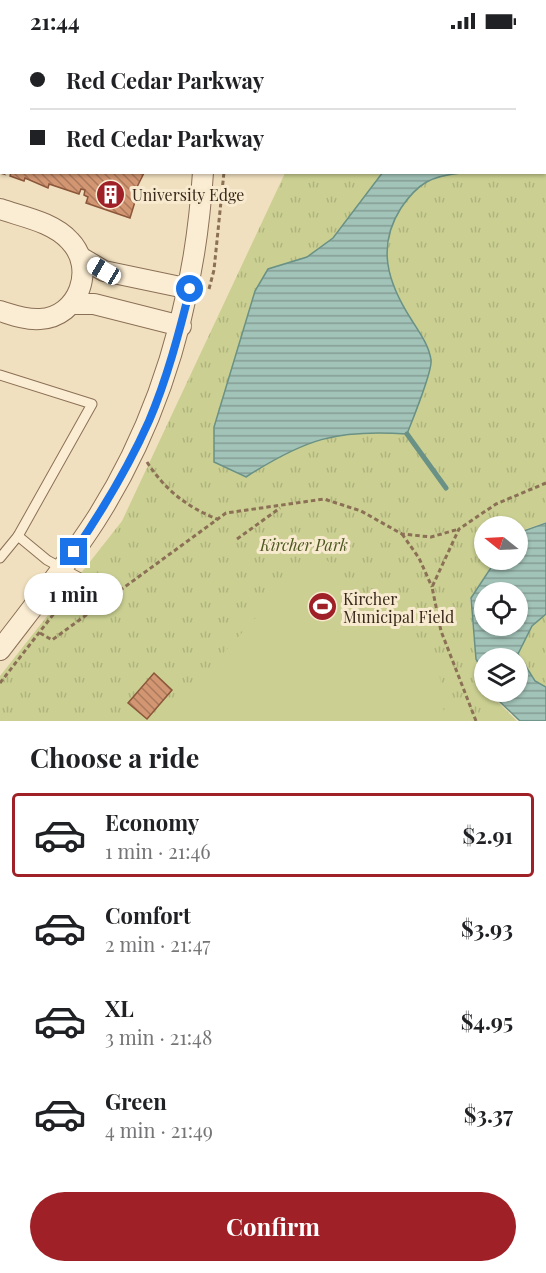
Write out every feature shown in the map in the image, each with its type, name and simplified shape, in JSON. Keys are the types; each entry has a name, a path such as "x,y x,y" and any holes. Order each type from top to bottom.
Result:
{"street":[{"path":"0,650 63,568 96,520 149,421 181,326 190,289 204,174"},
{"path":"0,209 51,226 70,240 82,258 104,271 190,289"},
{"path":"0,310 21,318 42,319 62,312 73,304 83,281 82,258"},
{"path":"73,304 94,304 181,326"}],"lane":[{"path":"0,375 92,404 18,536 0,558"},
{"path":"18,536 47,560 80,578"}],"path":[{"path":"146,461 160,482 188,506 217,519"},
{"path":"40,633 52,640 226,513 324,499 361,511 402,534 431,537 459,529 496,504 546,483"},
{"path":"237,539 282,506"},
{"path":"432,586 459,529"},
{"path":"402,534 419,558 432,586 441,631 467,704 476,721"}],"green space":[{"name":"Kircher Park","path":"285,174 546,174 546,522 528,528 528,516 474,516 474,570 489,570 481,582 474,582 474,593 470,599 475,648 474,702 498,702 517,721 0,721 0,676 122,521"},
{"name":"Kircher Municipal Field","path":"317,551 438,663 445,721 161,721"},
{"path":"546,614 546,687 535,681 528,670 528,648 521,648 532,626"}],"water":[{"path":"381,174 454,174 426,182 413,192 393,222 387,251 388,265 396,292 430,354 431,366 426,384 407,434 361,433 322,439 286,454 246,477 214,462 214,427 255,291 268,269 307,257 333,238"},
{"path":"546,523 546,614 532,626 528,634 528,582 482,582 489,570 528,570 528,529"},
{"path":"474,593 474,635 471,598"},
{"path":"474,636 527,636 521,648 475,648"},
{"path":"528,670 535,681 546,687 546,721 520,721 500,702 528,702"}],"building":[{"name":"University Edge","path":"10,174 144,174 135,191 138,192 130,218 86,203 88,197 84,195 85,190 81,189 79,194 49,184 48,188 25,178 24,181 10,176"},
{"path":"154,673 172,690 147,719 128,703"}],"waterway":[{"path":"407,434 446,488"}],"place":[{"name":"University Edge","path":"111,194"},
{"name":"Kircher Municipal Field","path":"322,607"}],"route":[{"path":"74,552 96,520 149,421 181,326 190,289"}]}
